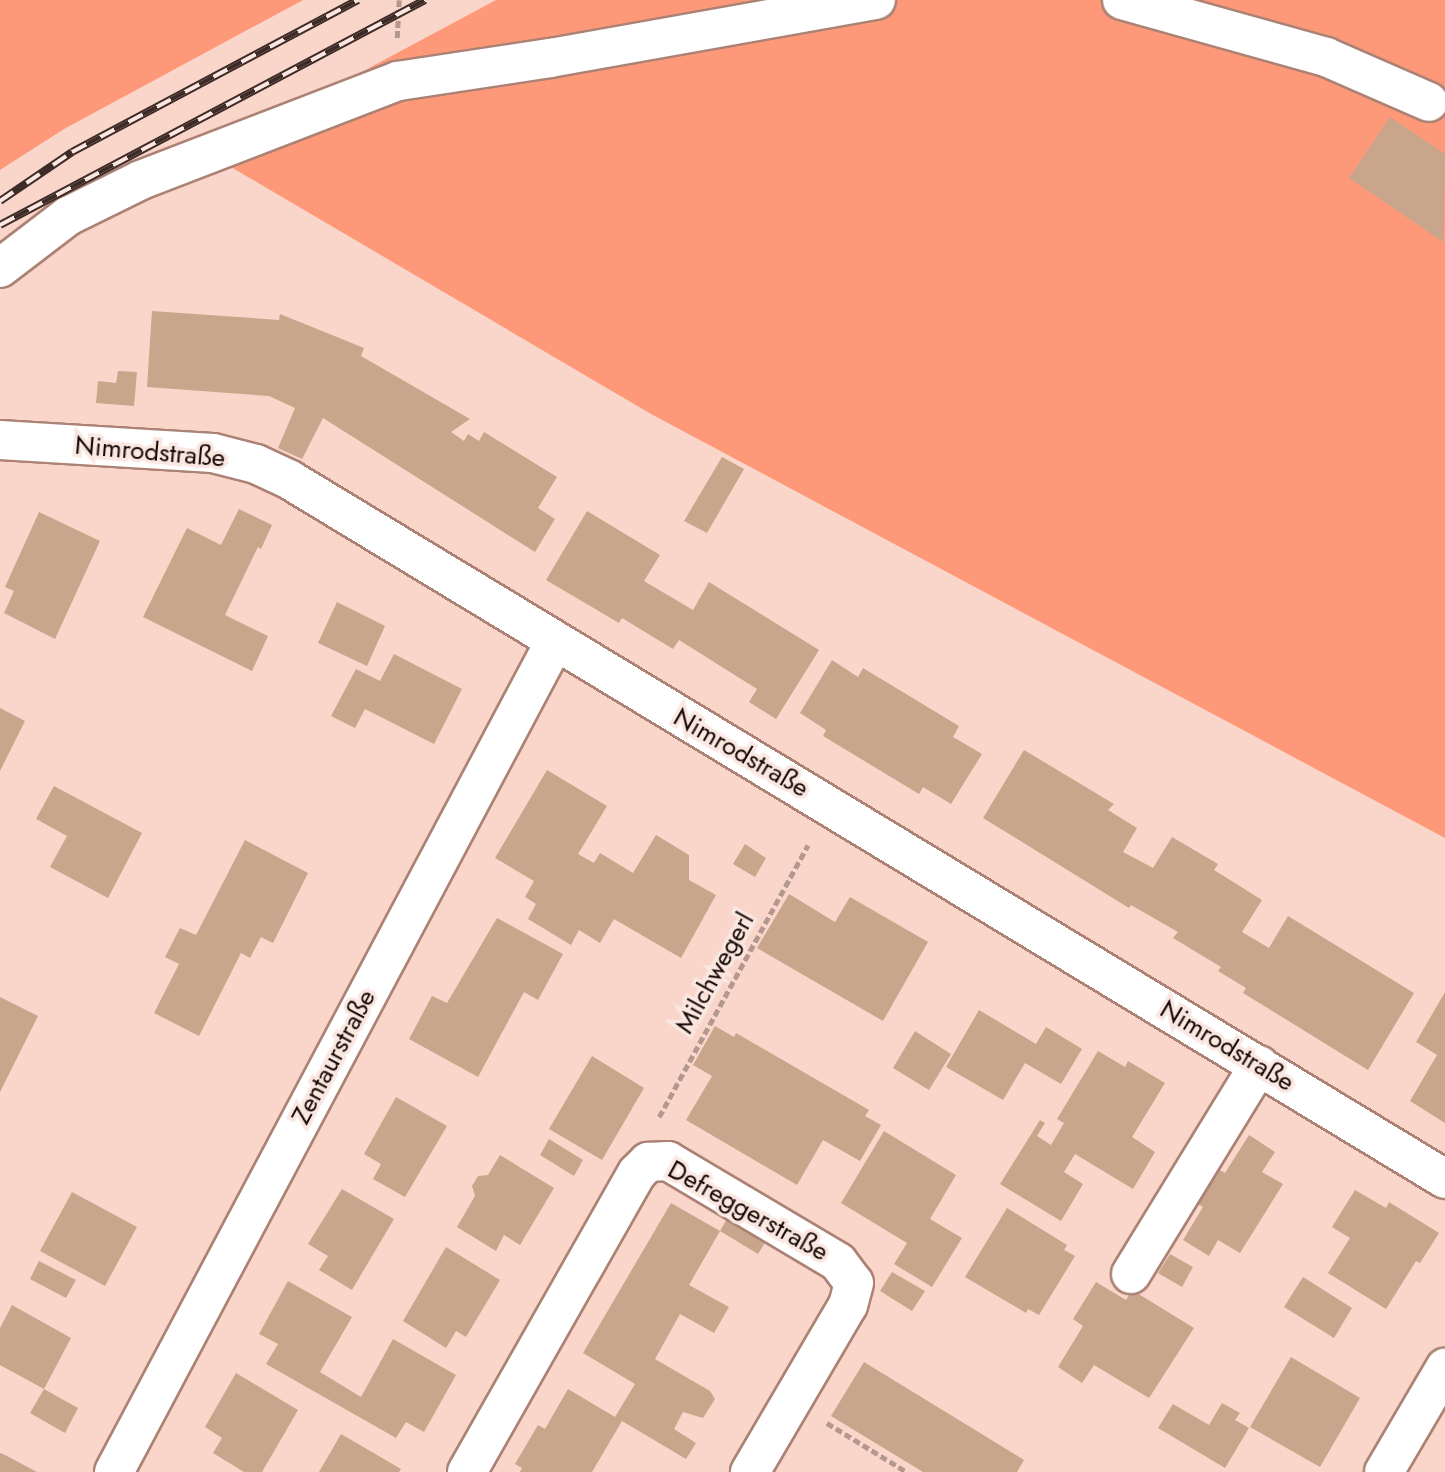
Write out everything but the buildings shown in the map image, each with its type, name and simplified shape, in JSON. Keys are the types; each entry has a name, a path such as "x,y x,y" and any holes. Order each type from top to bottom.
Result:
{"street":[{"path":"0,268 68,216 141,180 398,81 550,58 876,0"},
{"path":"1122,0 1326,57 1429,102"},
{"name":"Nimrodstraße","path":"0,440 180,449 213,453 256,464 289,481 554,643 830,805 1445,1179"},
{"name":"Zentaurstraße","path":"114,1472 554,643"},
{"path":"1131,1274 1259,1065"},
{"name":"Defreggerstraße","path":"467,1472 631,1182 648,1162 668,1161 838,1262 855,1283 848,1306 750,1472"},
{"path":"1384,1472 1445,1368"}],"path":[{"name":"Milchwegerl","path":"648,1162 644,1147 830,805"},
{"path":"792,1401 907,1472"}],"shaded area":[{"path":"0,0 303,0 64,129 0,170"},
{"path":"496,0 1445,0 1445,838 651,414 209,154"}],"railway":[{"path":"0,201 72,152 358,0"},
{"path":"0,225 425,0"}]}
